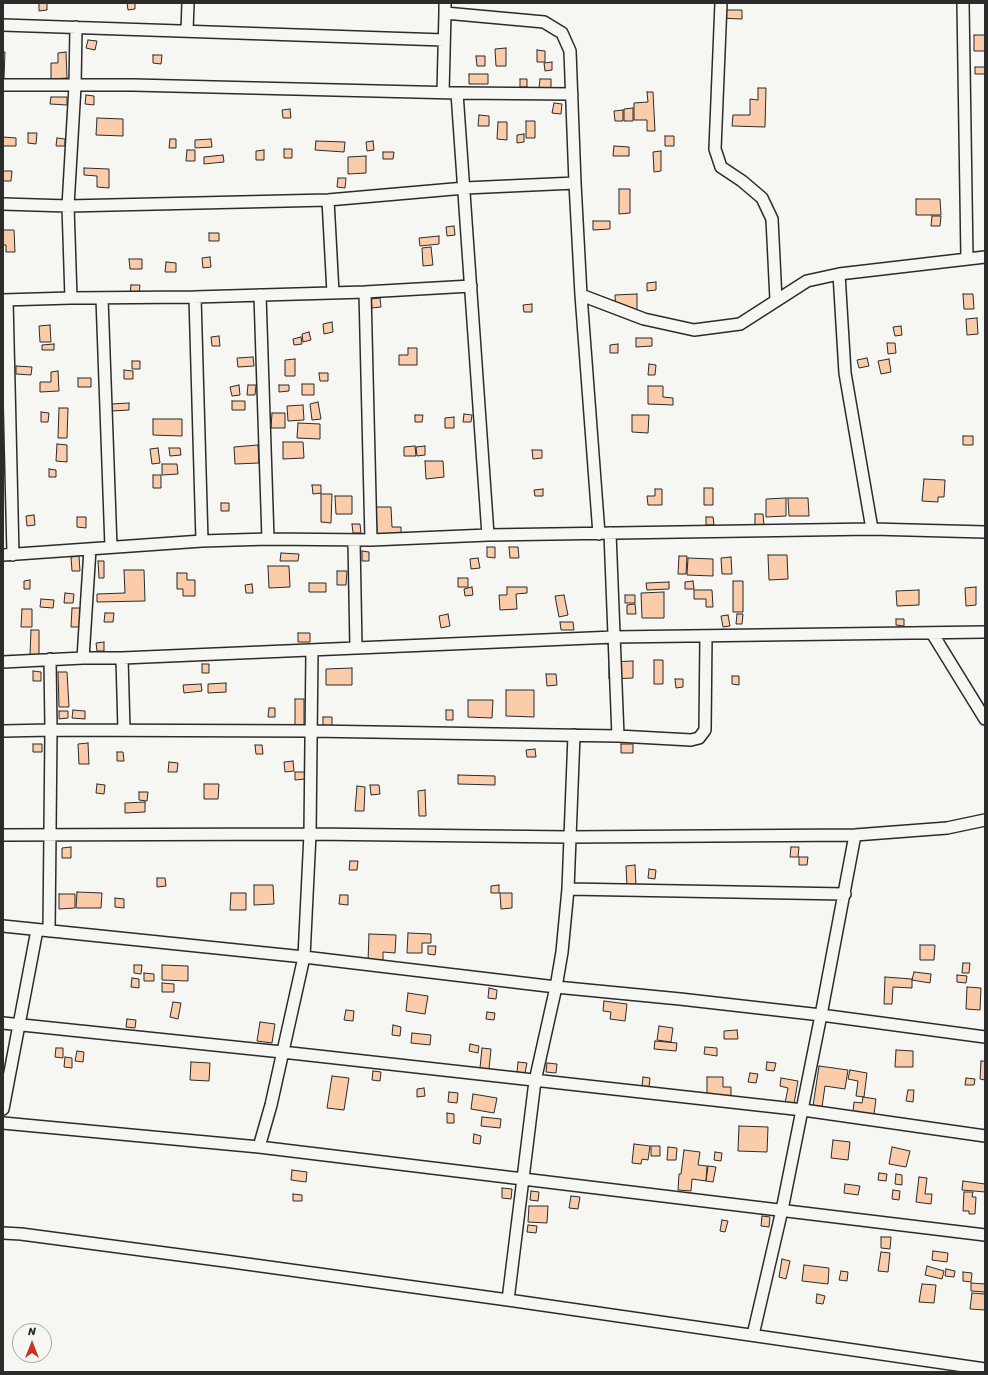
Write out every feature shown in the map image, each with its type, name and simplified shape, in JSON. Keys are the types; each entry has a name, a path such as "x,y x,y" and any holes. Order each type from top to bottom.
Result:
{"street":[{"path":"187,31 188,3"},
{"path":"720,3 715,149 721,167 742,181 762,198 772,219 776,300"},
{"path":"964,3 967,259"},
{"path":"443,92 445,8 544,22 562,34 570,51 575,183 582,295 614,637 618,736"},
{"path":"3,25 444,40"},
{"path":"71,298 68,206 75,86 76,28"},
{"path":"3,85 133,85 457,93 572,94"},
{"path":"457,93 465,188 488,535"},
{"path":"3,204 68,206 328,200 465,188 575,183"},
{"path":"328,200 332,293"},
{"path":"582,295 644,319 694,330 740,324 808,281 839,274 985,257"},
{"path":"839,274 845,373 872,529"},
{"path":"471,286 332,293 5,300 8,555 202,541 268,539 371,540 488,535 872,529 985,532"},
{"path":"365,292 371,540"},
{"path":"260,295 268,539"},
{"path":"195,297 202,541"},
{"path":"102,298 111,547"},
{"path":"354,540 356,648"},
{"path":"83,658 90,549"},
{"path":"3,662 614,637 985,632"},
{"path":"932,633 985,719"},
{"path":"3,731 311,731 618,736 691,740 699,738 705,730 706,636"},
{"path":"259,1147 271,1105 304,958 310,834 312,650"},
{"path":"122,658 124,730"},
{"path":"49,931 51,730 50,659"},
{"path":"508,1300 535,1081 562,952 568,889 574,735"},
{"path":"3,835 310,834 569,837 855,835 947,828 985,820"},
{"path":"753,1335 803,1110 855,835"},
{"path":"568,889 845,894"},
{"path":"3,926 822,1015 985,1036"},
{"path":"3,1108 37,930"},
{"path":"3,1023 282,1052 803,1110 985,1136"},
{"path":"3,1123 259,1147 985,1234"},
{"path":"3,1233 21,1234 217,1260 508,1300 985,1369"}],"building":[{"path":"39,3 47,3 47,10 39,11"},
{"path":"127,3 135,3 135,9 128,10"},
{"path":"718,10 742,10 742,19 717,18"},
{"path":"974,35 985,35 985,51 974,51"},
{"path":"88,40 97,41 95,50 86,48"},
{"path":"506,48 506,66 496,66 495,49"},
{"path":"537,50 545,51 545,62 537,62"},
{"path":"3,52 5,52 4,79 3,79"},
{"path":"66,52 67,78 51,79 51,63 58,63 58,53"},
{"path":"153,55 162,55 161,64 153,63"},
{"path":"476,56 485,56 485,66 477,66"},
{"path":"552,62 552,70 545,71 544,63"},
{"path":"975,67 985,67 985,74 975,74"},
{"path":"469,74 488,74 488,84 469,84"},
{"path":"520,79 527,79 527,87 520,87"},
{"path":"540,79 551,79 551,88 539,88"},
{"path":"758,88 766,88 765,127 732,126 733,115 750,115 750,99 758,100"},
{"path":"647,92 653,92 655,131 647,131 647,120 634,120 634,103 648,102"},
{"path":"86,95 94,96 94,105 85,104"},
{"path":"51,97 67,97 67,105 50,104"},
{"path":"554,103 562,104 561,114 552,113"},
{"path":"633,108 633,121 624,121 624,109"},
{"path":"290,109 291,118 283,118 282,110"},
{"path":"623,110 623,121 615,121 614,111"},
{"path":"479,115 489,116 489,126 478,126"},
{"path":"97,118 123,119 123,136 96,135"},
{"path":"526,121 535,121 535,138 526,138"},
{"path":"498,122 507,122 507,140 497,139"},
{"path":"28,133 37,133 36,144 28,143"},
{"path":"524,134 524,142 517,143 517,135"},
{"path":"665,136 674,136 674,146 665,146"},
{"path":"3,137 16,138 16,146 3,146"},
{"path":"57,138 65,139 65,146 56,146"},
{"path":"170,139 176,139 176,148 169,148"},
{"path":"211,139 212,147 195,148 195,140"},
{"path":"316,141 345,142 344,152 315,150"},
{"path":"373,141 374,150 367,151 366,142"},
{"path":"614,146 629,147 629,156 613,156"},
{"path":"284,149 292,149 292,158 284,158"},
{"path":"187,150 195,150 195,161 186,161"},
{"path":"264,150 264,160 256,160 256,151"},
{"path":"661,151 661,171 654,172 653,152"},
{"path":"383,152 394,152 393,159 383,159"},
{"path":"223,155 224,162 204,164 204,157"},
{"path":"366,156 366,173 348,174 348,157"},
{"path":"84,168 109,169 109,188 97,187 97,176 84,175"},
{"path":"3,171 12,171 11,181 3,181"},
{"path":"338,178 346,178 345,188 337,187"},
{"path":"619,189 630,189 630,213 619,214"},
{"path":"916,199 940,199 941,215 916,215"},
{"path":"932,216 941,216 940,226 931,226"},
{"path":"593,221 610,221 610,229 593,230"},
{"path":"454,226 455,235 447,236 446,227"},
{"path":"3,230 14,230 15,252 6,252 6,245 3,245"},
{"path":"209,233 219,233 219,241 209,241"},
{"path":"439,236 439,244 420,246 419,238"},
{"path":"431,247 433,265 423,266 422,248"},
{"path":"210,257 211,267 203,268 202,258"},
{"path":"129,259 142,259 142,269 130,269"},
{"path":"166,262 176,263 176,272 165,272"},
{"path":"656,282 656,290 647,291 647,283"},
{"path":"131,285 140,285 139,295 130,295"},
{"path":"637,294 637,314 616,314 615,295"},
{"path":"963,294 973,294 974,309 964,309"},
{"path":"380,298 381,307 372,308 371,299"},
{"path":"532,304 532,312 524,312 523,305"},
{"path":"977,318 978,334 967,335 966,319"},
{"path":"332,322 333,332 324,334 323,324"},
{"path":"50,325 51,342 40,342 39,326"},
{"path":"901,326 902,335 895,336 893,327"},
{"path":"309,332 311,340 303,342 302,334"},
{"path":"219,336 220,346 212,346 211,337"},
{"path":"301,337 302,344 294,345 293,339"},
{"path":"636,338 652,338 652,346 636,347"},
{"path":"887,343 895,343 896,353 888,354"},
{"path":"54,344 54,350 42,350 42,345"},
{"path":"618,344 618,353 610,353 610,345"},
{"path":"408,348 417,348 417,365 399,365 399,355 408,355"},
{"path":"253,357 254,366 238,367 237,358"},
{"path":"867,358 869,366 859,368 857,360"},
{"path":"295,359 295,376 285,376 285,360"},
{"path":"889,359 891,372 881,374 878,361"},
{"path":"132,361 140,361 140,369 132,369"},
{"path":"649,364 656,365 655,375 648,375"},
{"path":"16,366 32,367 31,375 16,374"},
{"path":"124,370 133,371 133,379 124,379"},
{"path":"58,371 59,391 40,392 40,382 51,382 51,372"},
{"path":"319,373 328,373 328,381 320,381"},
{"path":"78,378 91,378 91,387 78,387"},
{"path":"302,384 314,384 314,395 302,395"},
{"path":"239,385 240,395 232,396 230,387"},
{"path":"248,385 256,385 255,395 247,395"},
{"path":"279,385 289,385 289,391 279,392"},
{"path":"648,386 663,386 663,397 673,398 673,405 648,404"},
{"path":"232,401 245,401 245,410 232,410"},
{"path":"318,402 321,419 312,420 310,404"},
{"path":"129,403 129,410 111,411 111,404"},
{"path":"303,405 304,420 288,421 287,406"},
{"path":"59,408 68,408 67,438 58,438"},
{"path":"41,412 49,413 48,422 41,422"},
{"path":"272,413 285,413 285,428 271,428"},
{"path":"464,414 472,415 471,422 463,422"},
{"path":"415,415 423,415 422,422 415,422"},
{"path":"632,415 649,415 648,433 632,432"},
{"path":"454,417 454,428 445,428 445,418"},
{"path":"153,419 182,419 182,436 153,435"},
{"path":"298,423 320,424 320,439 297,438"},
{"path":"963,436 973,436 973,445 963,445"},
{"path":"283,442 303,442 304,458 283,459"},
{"path":"57,444 67,445 67,462 56,461"},
{"path":"258,445 259,463 235,464 234,447"},
{"path":"415,446 416,456 404,456 404,447"},
{"path":"425,446 425,455 417,456 416,447"},
{"path":"158,448 160,463 152,464 150,449"},
{"path":"169,448 180,448 181,455 170,456"},
{"path":"532,450 542,450 542,458 533,459"},
{"path":"425,461 443,461 444,477 426,479"},
{"path":"162,464 177,464 178,474 162,475"},
{"path":"49,469 56,470 56,477 49,477"},
{"path":"153,475 161,475 161,488 153,488"},
{"path":"924,479 945,480 944,497 938,497 938,502 922,501"},
{"path":"312,485 321,485 321,493 313,494"},
{"path":"704,488 713,488 713,505 704,505"},
{"path":"543,489 543,496 535,496 534,490"},
{"path":"655,489 662,489 662,505 648,505 647,496 655,496"},
{"path":"321,494 332,494 331,523 321,522"},
{"path":"335,496 352,496 352,514 336,514"},
{"path":"786,498 786,516 766,517 766,499"},
{"path":"788,498 808,498 809,516 789,516"},
{"path":"221,503 229,503 229,511 221,511"},
{"path":"376,507 391,507 392,527 401,527 401,534 377,534"},
{"path":"755,514 763,514 764,526 755,526"},
{"path":"34,515 35,525 27,526 26,516"},
{"path":"77,517 86,517 86,528 77,527"},
{"path":"706,517 713,517 714,525 706,525"},
{"path":"352,524 360,524 361,533 353,533"},
{"path":"487,547 495,547 495,558 487,557"},
{"path":"509,547 518,547 519,558 510,558"},
{"path":"362,551 369,552 369,561 362,561"},
{"path":"281,553 299,554 298,561 280,561"},
{"path":"768,555 787,555 788,579 769,580"},
{"path":"79,556 80,571 72,571 71,557"},
{"path":"679,556 687,556 686,574 678,574"},
{"path":"731,557 732,574 722,574 721,558"},
{"path":"478,558 480,568 471,569 470,559"},
{"path":"688,558 713,559 713,576 687,575"},
{"path":"98,561 104,561 104,578 99,578"},
{"path":"268,566 289,566 290,587 269,588"},
{"path":"124,570 144,570 145,601 97,602 97,594 125,593"},
{"path":"337,571 347,571 346,585 337,585"},
{"path":"177,573 187,573 187,580 195,580 195,596 183,596 183,589 177,589"},
{"path":"458,578 468,578 468,587 458,587"},
{"path":"30,580 30,589 24,589 24,581"},
{"path":"693,581 694,589 685,589 685,582"},
{"path":"733,581 743,581 743,612 733,612"},
{"path":"669,582 669,589 647,590 646,583"},
{"path":"309,583 326,583 326,592 309,592"},
{"path":"252,584 253,593 246,593 245,585"},
{"path":"472,587 473,595 465,596 464,589"},
{"path":"507,587 527,587 527,593 516,594 517,609 500,610 499,595 507,595"},
{"path":"976,587 976,605 966,606 965,588"},
{"path":"694,590 712,590 713,607 706,607 706,599 694,599"},
{"path":"919,590 919,605 897,606 896,591"},
{"path":"664,592 664,618 642,618 641,593"},
{"path":"65,593 74,594 73,603 64,603"},
{"path":"564,595 568,615 559,617 555,596"},
{"path":"625,595 635,595 635,603 625,603"},
{"path":"41,599 54,600 53,608 40,607"},
{"path":"635,604 636,614 627,614 627,605"},
{"path":"72,608 80,608 80,627 71,627"},
{"path":"22,609 32,609 32,627 21,627"},
{"path":"105,613 114,613 113,622 104,622"},
{"path":"448,614 450,626 441,628 439,616"},
{"path":"737,614 743,614 742,624 736,624"},
{"path":"728,615 730,626 723,627 721,616"},
{"path":"896,619 904,619 904,626 896,625"},
{"path":"560,622 573,622 574,630 561,630"},
{"path":"31,630 39,630 39,655 30,655"},
{"path":"298,633 310,633 310,642 298,642"},
{"path":"104,642 104,651 97,651 96,643"},
{"path":"654,660 663,660 663,684 654,684"},
{"path":"633,661 633,678 609,679 609,662"},
{"path":"202,664 209,664 209,673 202,673"},
{"path":"352,668 352,685 326,685 326,669"},
{"path":"33,671 41,672 41,681 33,681"},
{"path":"58,672 67,672 69,707 59,707"},
{"path":"546,674 556,674 557,685 547,686"},
{"path":"732,676 739,676 739,685 732,684"},
{"path":"675,679 683,679 683,687 676,688"},
{"path":"226,683 226,692 208,693 208,684"},
{"path":"201,684 202,691 184,693 183,685"},
{"path":"506,690 534,690 534,717 506,716"},
{"path":"295,699 304,699 304,725 295,725"},
{"path":"468,700 493,700 492,718 468,717"},
{"path":"269,708 275,708 275,717 268,717"},
{"path":"73,710 85,711 85,719 72,718"},
{"path":"446,710 453,710 453,720 446,720"},
{"path":"59,711 68,711 68,718 59,719"},
{"path":"323,717 332,717 332,727 323,726"},
{"path":"88,743 89,764 79,764 78,744"},
{"path":"33,744 42,744 42,752 33,752"},
{"path":"621,744 633,744 633,753 621,753"},
{"path":"255,745 262,745 263,754 256,754"},
{"path":"535,749 536,757 527,757 526,750"},
{"path":"117,752 123,752 124,761 117,761"},
{"path":"293,761 294,771 285,772 284,762"},
{"path":"169,762 178,763 177,772 168,772"},
{"path":"295,772 305,772 305,779 295,780"},
{"path":"458,775 495,776 495,785 458,784"},
{"path":"97,784 105,785 104,794 96,793"},
{"path":"204,784 219,784 218,799 204,799"},
{"path":"370,785 379,785 380,794 371,795"},
{"path":"357,786 365,787 364,811 355,811"},
{"path":"425,790 426,816 419,816 418,791"},
{"path":"139,792 148,792 147,801 139,800"},
{"path":"145,802 145,812 125,813 125,803"},
{"path":"71,847 71,858 62,858 62,848"},
{"path":"791,847 799,847 798,857 790,857"},
{"path":"799,857 808,857 807,865 799,865"},
{"path":"350,861 358,861 357,870 349,870"},
{"path":"635,865 636,885 627,886 626,866"},
{"path":"649,869 656,870 655,879 648,878"},
{"path":"157,878 165,878 166,886 157,887"},
{"path":"254,885 273,885 274,904 254,905"},
{"path":"499,885 499,893 491,893 491,886"},
{"path":"77,892 102,893 101,908 76,908"},
{"path":"231,893 246,893 246,910 230,910"},
{"path":"500,893 512,893 512,908 501,909"},
{"path":"59,894 75,894 75,908 59,909"},
{"path":"340,895 348,895 348,905 339,904"},
{"path":"115,898 124,899 124,908 115,907"},
{"path":"408,933 431,934 431,943 422,943 422,953 407,953"},
{"path":"369,934 396,935 395,953 383,952 383,962 368,962"},
{"path":"920,945 935,945 934,960 920,960"},
{"path":"428,946 436,946 435,955 428,954"},
{"path":"963,963 970,963 969,973 962,973"},
{"path":"134,965 142,965 141,974 134,973"},
{"path":"162,965 188,966 188,981 162,980"},
{"path":"914,972 931,974 930,983 912,980"},
{"path":"144,973 154,974 154,981 144,981"},
{"path":"957,975 967,976 966,983 957,982"},
{"path":"885,977 912,979 912,988 893,987 892,1004 884,1004"},
{"path":"132,978 139,979 139,988 131,987"},
{"path":"162,983 174,984 174,992 162,992"},
{"path":"967,987 981,988 980,1010 966,1009"},
{"path":"489,988 497,990 496,999 488,998"},
{"path":"408,993 428,996 425,1014 406,1011"},
{"path":"604,1001 627,1004 625,1021 610,1019 611,1012 603,1011"},
{"path":"173,1002 181,1003 178,1019 170,1017"},
{"path":"346,1010 354,1011 353,1021 344,1020"},
{"path":"487,1012 495,1013 494,1020 486,1019"},
{"path":"127,1019 136,1020 135,1028 126,1027"},
{"path":"260,1022 275,1024 272,1043 257,1041"},
{"path":"393,1025 401,1027 400,1036 392,1035"},
{"path":"659,1026 673,1028 671,1042 657,1040"},
{"path":"737,1030 738,1039 724,1039 724,1031"},
{"path":"412,1033 431,1035 430,1045 411,1043"},
{"path":"655,1041 677,1043 676,1051 654,1049"},
{"path":"470,1044 479,1046 478,1053 469,1051"},
{"path":"705,1047 717,1048 717,1056 704,1054"},
{"path":"56,1048 63,1048 63,1058 55,1057"},
{"path":"482,1048 491,1049 489,1069 480,1068"},
{"path":"896,1050 913,1051 913,1067 895,1067"},
{"path":"77,1051 84,1052 83,1062 75,1061"},
{"path":"65,1057 72,1058 72,1068 64,1067"},
{"path":"981,1061 985,1061 985,1080 980,1079"},
{"path":"191,1062 210,1063 209,1081 190,1080"},
{"path":"518,1062 527,1063 525,1073 517,1072"},
{"path":"767,1062 776,1063 774,1071 766,1070"},
{"path":"547,1063 557,1064 556,1073 546,1072"},
{"path":"819,1066 848,1070 845,1089 825,1086 822,1107 813,1106"},
{"path":"850,1070 867,1073 864,1097 856,1096 858,1081 848,1079"},
{"path":"373,1071 381,1072 380,1081 372,1080"},
{"path":"750,1073 758,1074 756,1083 748,1082"},
{"path":"332,1076 349,1078 344,1110 327,1108"},
{"path":"643,1077 650,1078 649,1087 642,1086"},
{"path":"707,1077 723,1077 723,1087 731,1087 731,1096 707,1095"},
{"path":"781,1078 798,1081 794,1104 785,1103 788,1088 780,1086"},
{"path":"966,1078 975,1079 974,1085 965,1085"},
{"path":"424,1088 425,1096 417,1097 417,1089"},
{"path":"908,1090 914,1090 913,1102 906,1101"},
{"path":"449,1092 458,1093 457,1103 448,1102"},
{"path":"473,1094 497,1098 494,1113 471,1109"},
{"path":"863,1097 876,1099 874,1114 853,1112 854,1102 862,1103"},
{"path":"447,1113 454,1114 454,1123 447,1123"},
{"path":"482,1117 501,1119 500,1128 481,1126"},
{"path":"739,1126 768,1127 767,1152 738,1151"},
{"path":"474,1134 481,1136 480,1144 473,1143"},
{"path":"833,1140 850,1142 848,1160 831,1158"},
{"path":"634,1144 650,1146 648,1160 642,1159 641,1164 632,1163"},
{"path":"651,1146 660,1146 660,1156 651,1156"},
{"path":"668,1147 677,1148 676,1160 667,1160"},
{"path":"892,1147 910,1151 906,1167 889,1164"},
{"path":"684,1150 700,1152 698,1165 707,1166 706,1181 692,1179 691,1191 678,1190 679,1174 681,1174"},
{"path":"715,1152 722,1153 721,1161 714,1160"},
{"path":"708,1166 716,1167 713,1182 706,1181"},
{"path":"292,1170 307,1172 306,1182 291,1180"},
{"path":"879,1173 887,1174 886,1181 878,1180"},
{"path":"896,1174 902,1175 902,1185 895,1184"},
{"path":"919,1177 927,1178 925,1194 932,1194 931,1204 916,1202"},
{"path":"963,1181 985,1184 985,1192 962,1190"},
{"path":"845,1184 860,1186 858,1195 844,1193"},
{"path":"502,1188 512,1189 511,1199 502,1198"},
{"path":"893,1190 900,1191 899,1200 892,1199"},
{"path":"531,1191 539,1192 538,1201 530,1200"},
{"path":"964,1192 973,1192 972,1197 976,1197 975,1214 969,1214 969,1211 963,1211"},
{"path":"293,1194 302,1195 302,1201 293,1201"},
{"path":"571,1196 580,1197 578,1209 569,1208"},
{"path":"529,1206 548,1206 547,1223 528,1222"},
{"path":"762,1216 770,1217 769,1227 761,1226"},
{"path":"722,1220 728,1221 725,1232 720,1231"},
{"path":"528,1225 537,1226 536,1233 527,1232"},
{"path":"881,1237 891,1237 890,1249 881,1248"},
{"path":"933,1251 948,1253 947,1262 932,1260"},
{"path":"881,1252 890,1253 888,1272 878,1271"},
{"path":"782,1259 790,1261 786,1279 779,1277"},
{"path":"804,1265 829,1268 828,1284 802,1281"},
{"path":"927,1266 944,1271 942,1279 925,1275"},
{"path":"946,1269 955,1271 954,1277 945,1276"},
{"path":"841,1271 848,1272 847,1281 839,1280"},
{"path":"963,1272 972,1273 971,1282 963,1281"},
{"path":"971,1283 985,1284 985,1292 971,1291"},
{"path":"922,1284 936,1285 934,1303 919,1302"},
{"path":"972,1293 985,1294 985,1310 970,1309"},
{"path":"817,1294 825,1296 823,1304 816,1303"}]}
